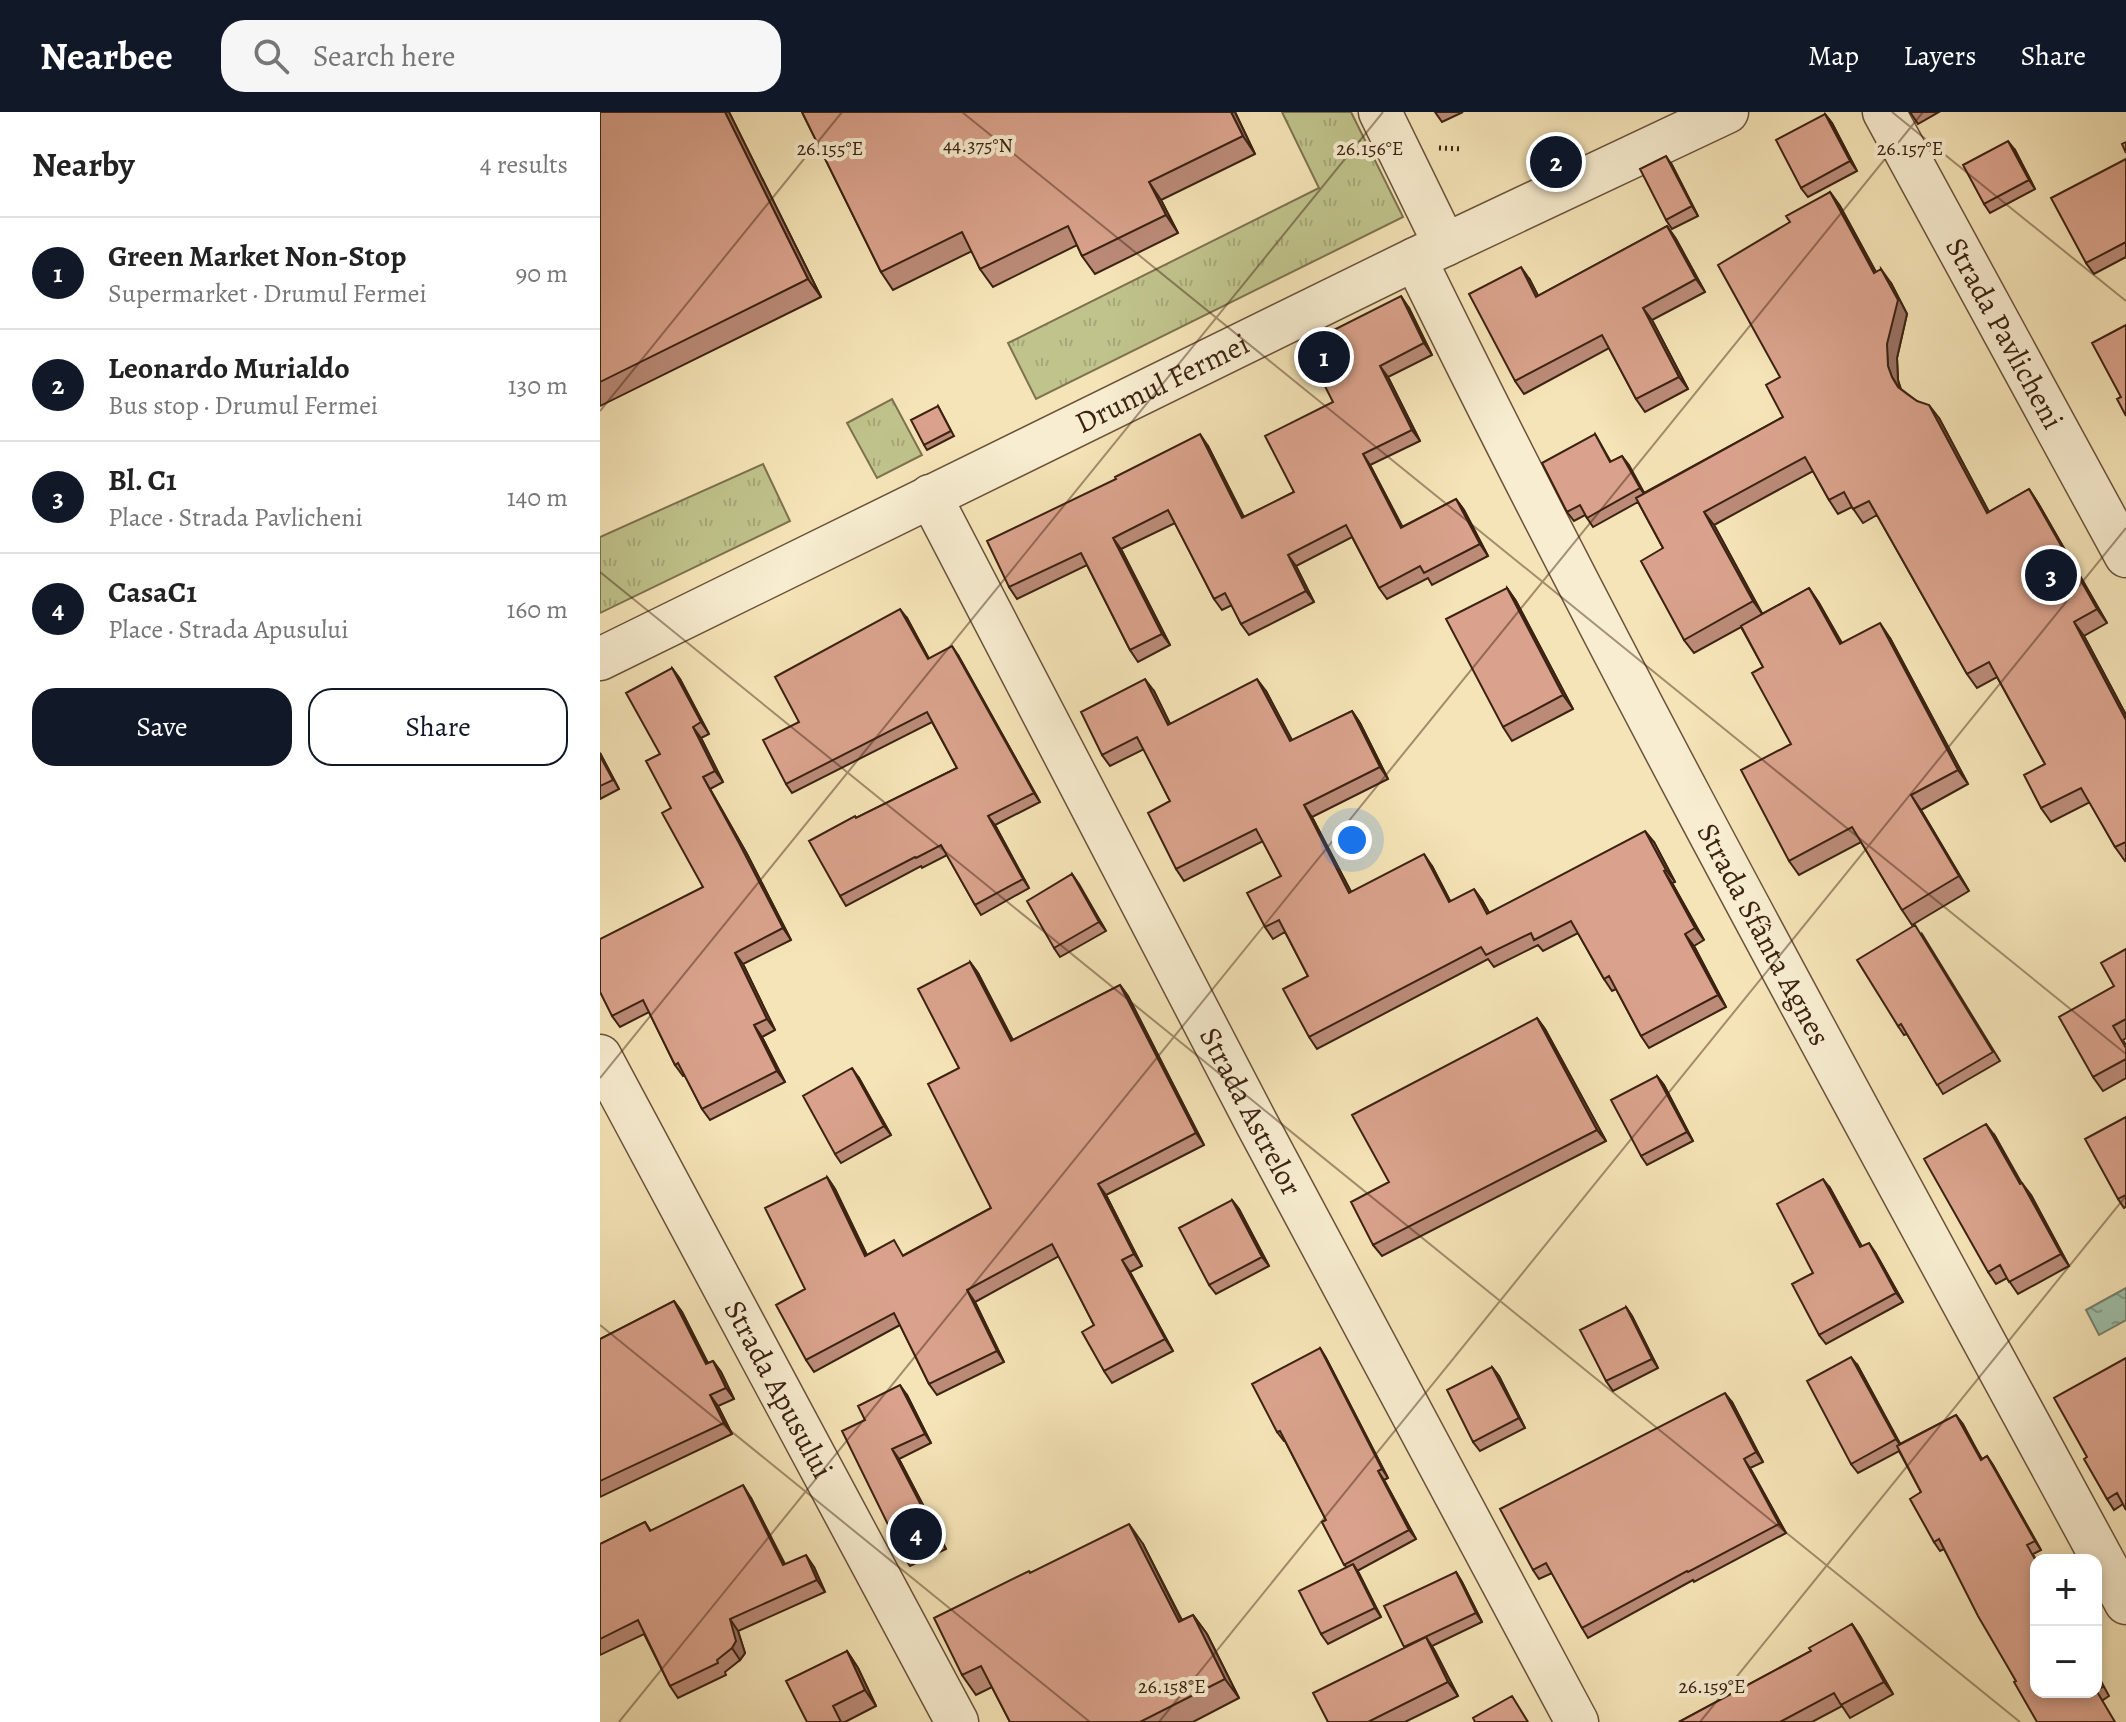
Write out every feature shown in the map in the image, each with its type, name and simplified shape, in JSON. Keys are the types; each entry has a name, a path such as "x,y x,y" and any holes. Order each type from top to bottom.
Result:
{"street":[{"name":"Strada Sfânta Agnes","path":"1380,112 1430,252 1533,498 1642,708 2126,1603"},
{"name":"Drumul Fermei","path":"600,659 1430,252 1727,112"},
{"name":"Strada Pavlicheni","path":"1884,112 2126,556"},
{"name":"Strada Astrelor","path":"930,496 1257,1124 1577,1722"},
{"name":"Strada Apusului","path":"600,1056 957,1722"}],"green space":[{"path":"1282,112 1351,112 1403,217 1036,399 1008,343 1319,188"},
{"path":"892,399 922,455 877,478 847,423"},
{"path":"763,464 790,521 600,613 600,537"}],"water":[{"path":"2126,1288 2126,1320 2099,1335 2086,1310"}],"building":[{"path":"600,112 725,112 808,279 600,382"},
{"path":"802,112 1231,112 1243,136 1149,182 1166,215 1082,256 1068,226 980,269 962,232 881,272"},
{"path":"1825,114 1850,161 1801,188 1776,140"},
{"path":"2008,141 2029,180 1984,204 1963,165"},
{"path":"1666,156 1692,206 1666,220 1640,169"},
{"path":"2126,159 2126,242 2086,263 2051,198"},
{"path":"1830,192 1874,273 1881,269 1898,300 1887,344 1888,366 1898,387 1917,401 1929,405 1987,513 2029,489 2097,609 2074,622 2126,720 2126,842 2115,847 2081,788 2041,808 2024,775 2045,764 1989,662 1967,674 1869,501 1853,509 1844,492 1829,500 1805,457 1704,512 1753,601 1684,640 1641,561 1663,548 1636,498 1783,417 1766,385 1780,377 1718,265 1790,222 1786,216"},
{"path":"1667,226 1696,279 1643,308 1679,377 1636,399 1602,335 1515,381 1469,294 1521,267 1536,297"},
{"path":"1401,296 1424,343 1380,366 1412,430 1363,454 1401,528 1456,499 1480,544 1424,573 1420,566 1379,588 1346,525 1288,555 1306,591 1241,624 1225,593 1214,599 1168,510 1113,538 1162,634 1130,650 1081,553 1009,587 987,541 1116,479 1200,434 1242,518 1294,492 1265,436 1333,402 1304,345"},
{"path":"2126,325 2126,416 2117,399 2121,397 2092,343"},
{"path":"938,406 951,431 924,445 911,420"},
{"path":"1595,434 1610,462 1622,456 1640,488 1587,518 1580,505 1567,512 1542,463"},
{"path":"1507,588 1563,695 1503,727 1446,619"},
{"path":"1809,588 1840,644 1880,623 1958,770 1911,795 1959,876 1902,910 1852,827 1789,861 1741,770 1791,744 1752,673 1763,667 1741,626"},
{"path":"900,609 928,659 952,646 1034,793 988,816 1023,879 975,905 941,845 840,896 809,841 957,768 927,712 786,784 763,740 799,722 775,677"},
{"path":"672,668 701,722 693,727 715,771 703,777 783,928 735,953 767,1019 754,1025 777,1071 702,1109 678,1063 675,1065 643,1000 612,1016 600,992 600,939 703,887 662,813 671,808 646,761 660,754 626,693"},
{"path":"1145,679 1168,725 1257,679 1290,741 1352,711 1380,767 1304,805 1349,893 1424,854 1449,902 1474,889 1487,914 1645,831 1695,928 1685,934 1718,995 1641,1036 1609,976 1604,979 1571,921 1534,940 1531,933 1486,955 1481,947 1309,1037 1283,989 1308,976 1279,920 1265,927 1247,893 1281,876 1256,829 1176,869 1148,813 1170,801 1137,737 1102,755 1081,712"},
{"path":"600,756 613,780 600,786"},
{"path":"1072,874 1099,922 1054,948 1027,901"},
{"path":"1915,925 1993,1052 1937,1085 1901,1024 1898,1026 1857,960"},
{"path":"2126,949 2126,1019 2113,1026 2126,1048 2126,1059 2093,1077 2059,1017 2114,986 2101,963"},
{"path":"970,962 1011,1041 1120,985 1196,1133 1098,1184 1134,1254 1122,1260 1165,1339 1104,1371 1082,1332 1094,1325 1052,1244 967,1290 997,1351 929,1384 894,1313 806,1360 776,1305 805,1289 765,1208 827,1177 865,1256 894,1240 903,1256 991,1208 928,1084 959,1068 918,989"},
{"path":"1537,1018 1597,1130 1373,1245 1351,1202 1389,1182 1352,1115"},
{"path":"852,1068 884,1126 835,1154 803,1096"},
{"path":"1657,1076 1687,1132 1641,1156 1611,1100"},
{"path":"2126,1117 2126,1195 2118,1199 2085,1139"},
{"path":"1986,1124 2061,1254 2009,1282 2000,1265 1988,1272 1924,1159"},
{"path":"1823,1179 1860,1247 1869,1243 1896,1293 1819,1335 1792,1284 1813,1273 1777,1204"},
{"path":"1232,1200 1262,1257 1209,1285 1179,1228"},
{"path":"674,1301 706,1364 713,1361 726,1388 710,1395 724,1423 600,1481 600,1339"},
{"path":"1626,1307 1652,1359 1606,1381 1580,1330"},
{"path":"1320,1348 1382,1469 1378,1471 1409,1530 1344,1565 1322,1522 1326,1520 1252,1384"},
{"path":"1851,1357 1896,1439 1851,1464 1807,1381"},
{"path":"2126,1358 2126,1510 2117,1493 2107,1499 2054,1398"},
{"path":"1492,1367 1519,1418 1473,1442 1447,1390"},
{"path":"900,1385 925,1434 892,1449 939,1540 904,1557 842,1431 865,1420 858,1406"},
{"path":"1725,1393 1756,1452 1744,1459 1779,1524 1582,1628 1546,1563 1533,1570 1500,1509"},
{"path":"1956,1415 1981,1460 1987,1456 2035,1541 2027,1545 2032,1554 2030,1698 2101,1698 2115,1722 2037,1722 1939,1539 1934,1542 1910,1499 1921,1492 1897,1446"},
{"path":"743,1485 783,1565 806,1555 817,1580 730,1619 736,1641 732,1648 717,1660 718,1663 670,1686 638,1620 600,1639 600,1544 645,1522 650,1531"},
{"path":"1129,1524 1179,1622 1193,1615 1225,1679 1140,1722 1010,1722 981,1666 962,1675 934,1618"},
{"path":"1353,1564 1375,1608 1321,1634 1299,1591"},
{"path":"1456,1572 1476,1613 1404,1647 1384,1606"},
{"path":"1852,1624 1884,1682 1841,1705 1834,1693 1780,1722 1679,1722 1811,1651 1809,1648"},
{"path":"1426,1637 1448,1682 1368,1722 1328,1722 1313,1693"},
{"path":"847,1651 865,1690 833,1706 841,1722 807,1722 786,1681"},
{"path":"1512,1696 1528,1722 1475,1722 1473,1718"}],"place":[{"name":"Leonardo Murialdo","path":"1556,162"},
{"name":"Green Market Non-Stop","path":"1324,357"},
{"name":"Bl. C1","path":"2051,575"},
{"name":"CasaC1","path":"916,1534"}]}
